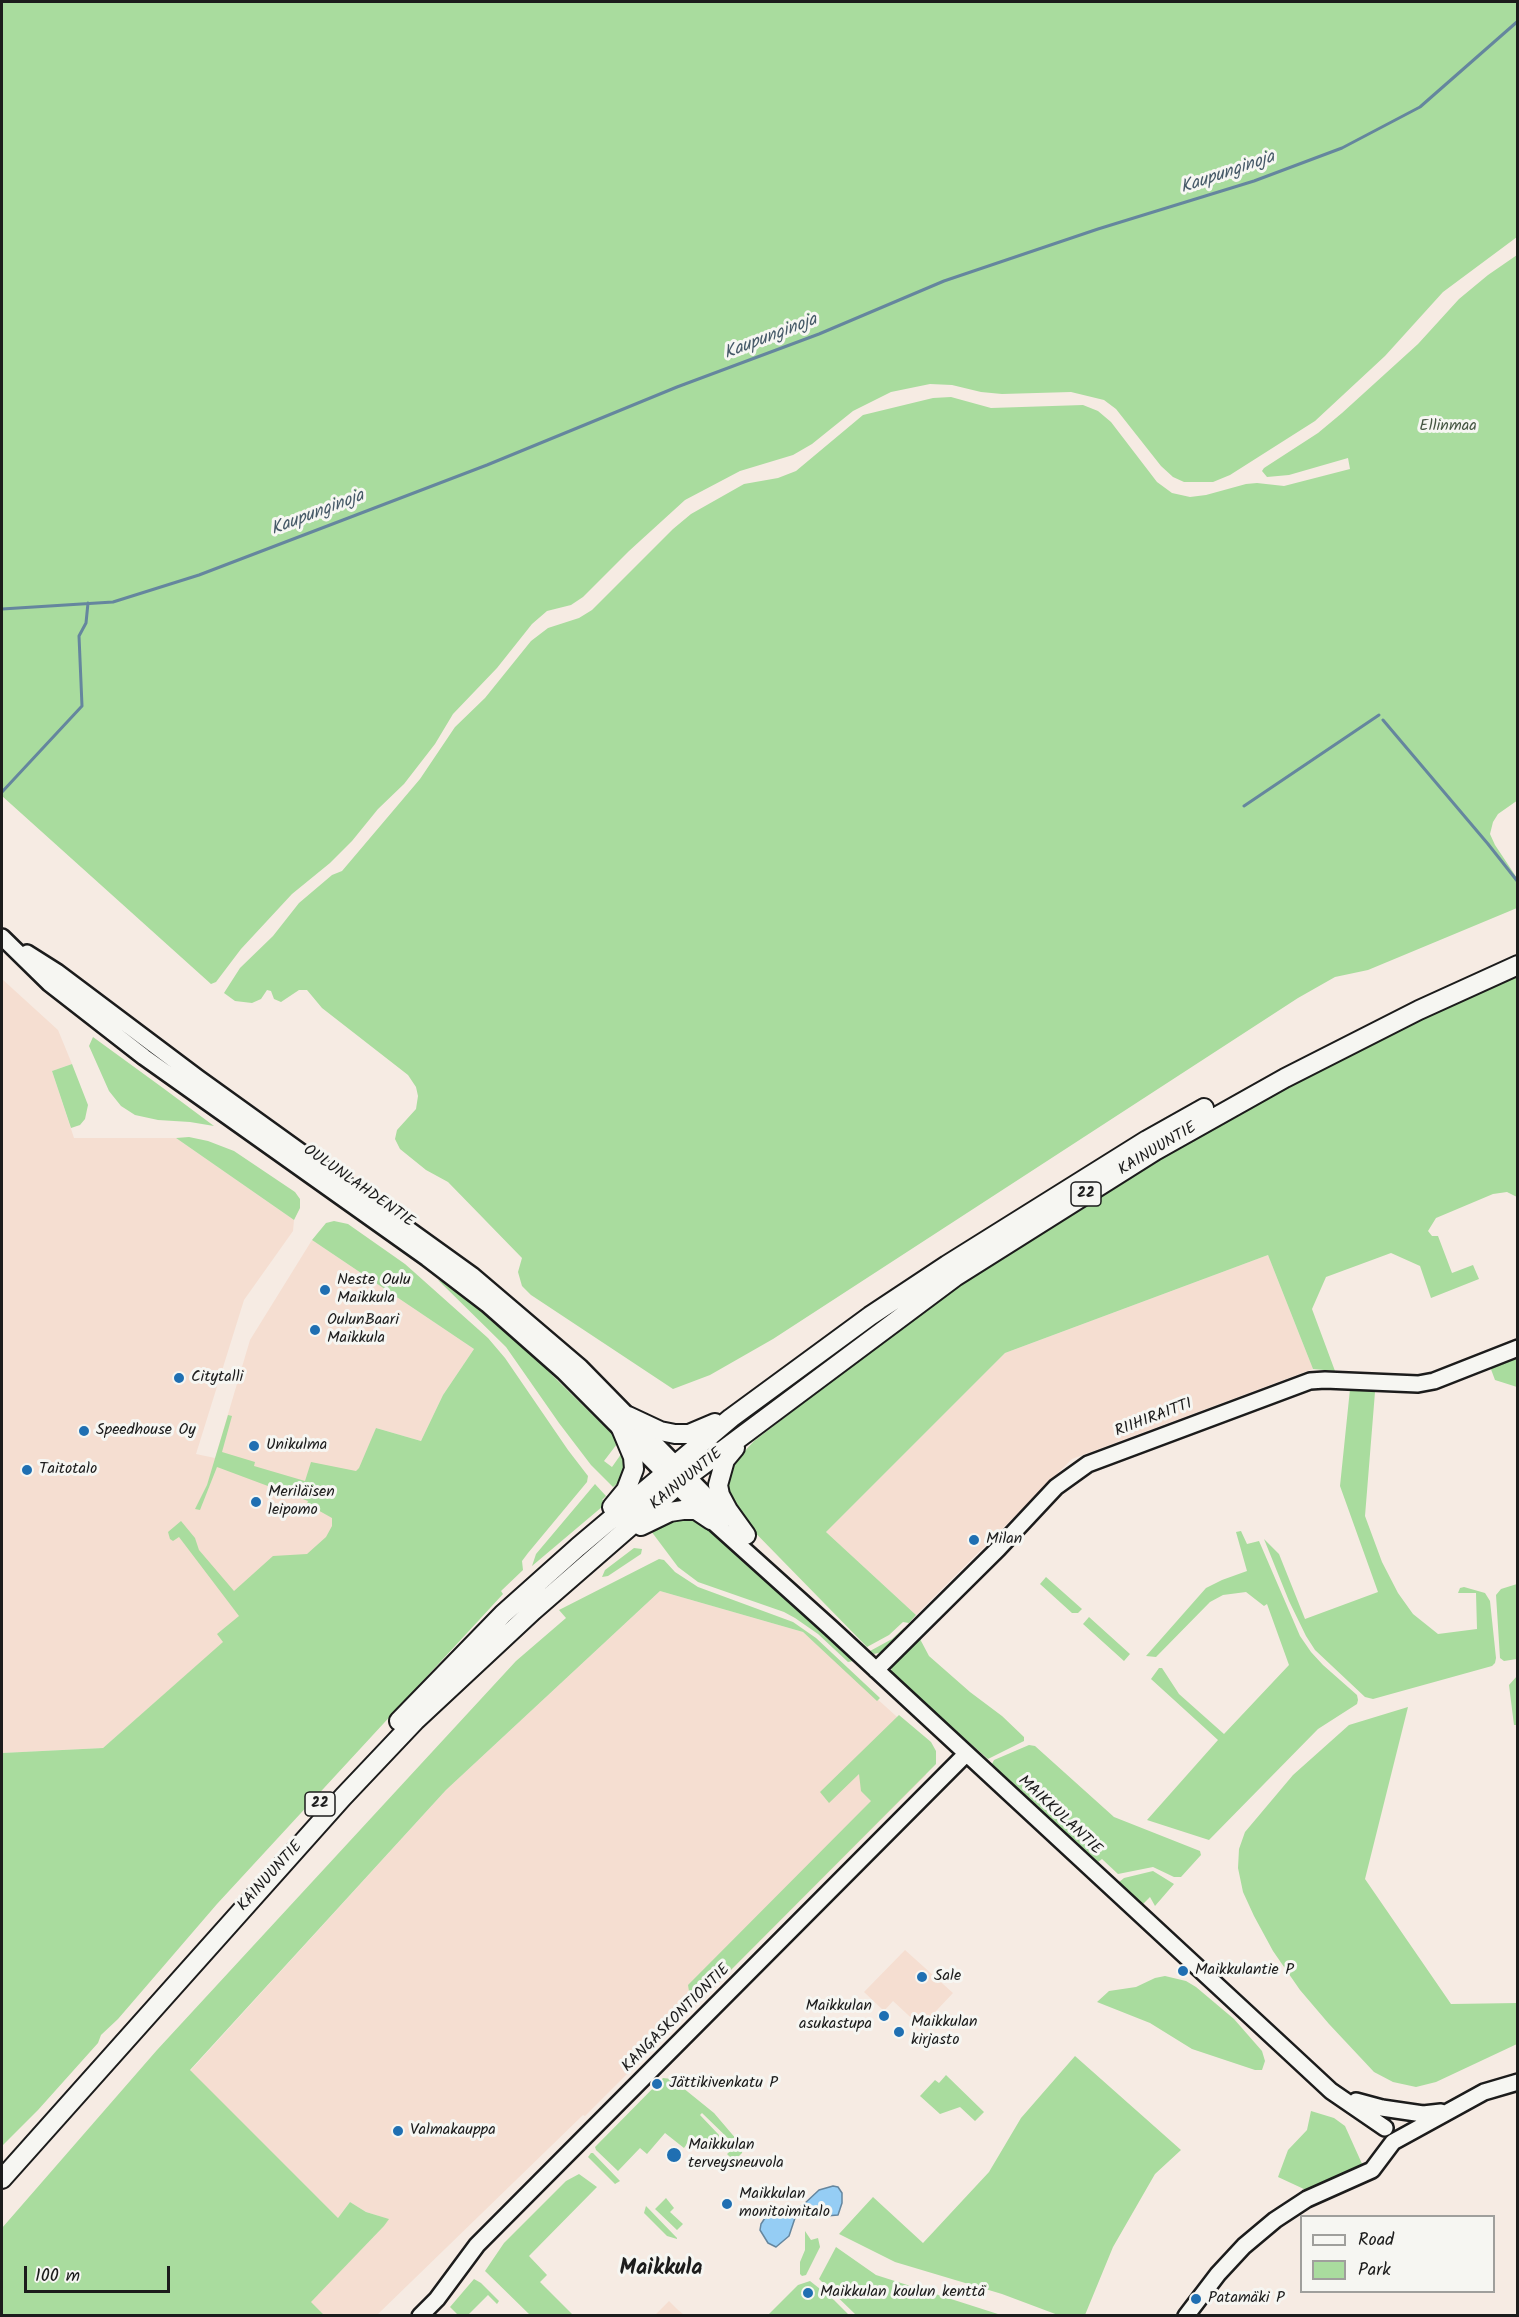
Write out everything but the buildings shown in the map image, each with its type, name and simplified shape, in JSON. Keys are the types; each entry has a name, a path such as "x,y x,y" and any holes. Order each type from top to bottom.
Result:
{"highway":[{"name":"KAINUUNTIE","path":"2,2179 343,1797 415,1721 533,1611 616,1539 731,1418 870,1316 1148,1140 1322,1046 1413,1000 1518,952"},
{"name":"KAINUUNTIE","path":"2,2162 332,1792 503,1614 578,1547 676,1475 748,1431 955,1277 1155,1151 1296,1072 1419,1010 1518,965"},
{"path":"578,1547 626,1490 633,1476 633,1457 624,1421 660,1431 689,1434 731,1418"},
{"path":"746,1535 728,1510 718,1485 725,1460 748,1431"},
{"path":"616,1539 656,1518 676,1511 696,1510 711,1520"}],"main road":[{"name":"OULUNLAHDENTIE","path":"2,937 57,972 198,1078 472,1275 580,1368 624,1421 676,1475"},
{"name":"RIIHIRAITTI","path":"876,1670 998,1549 1056,1487 1088,1464 1310,1381 1418,1384 1434,1381 1518,1348"},
{"name":"MAIKKULANTIE","path":"676,1475 746,1535 764,1566"},
{"name":"MAIKKULANTIE","path":"676,1475 711,1520 764,1566 1331,2091 1396,2133"},
{"name":"KANGASKONTIONTIE","path":"420,2316 437,2299 477,2245 966,1754"},
{"path":"1396,2133 1484,2092 1518,2082"},
{"name":"MAIKKULANTIE","path":"1331,2091 1363,2104 1423,2114 1462,2104"},
{"path":"1186,2316 1218,2274 1244,2246 1275,2220 1307,2199 1372,2170 1396,2133 1413,2123 1412,2118 1400,2111 1386,2118 1396,2133"}],"shaded area":[{"path":"2,979 58,1030 72,1064 52,1071 74,1138 176,1138 294,1220 293,1231 244,1300 196,1454 215,1458 250,1340 312,1240 474,1349 443,1395 421,1441 376,1428 332,1548 103,1748 2,1753"},
{"path":"1268,1255 1313,1369 1072,1459 916,1615 826,1532 1005,1353"},
{"path":"660,1591 803,1632 926,1743 926,1775 585,2116 583,2115 377,2315 324,2315 310,2302 384,2226 388,2219 366,2212 350,2202 338,2218 190,2071 446,1790"},
{"path":"905,1950 953,1993 921,2027 893,2001 884,2011 864,1992"},
{"path":"669,2301 677,2309 684,2315 655,2315"}],"green space":[{"path":"2,2 1517,2 1517,237 1443,292 1385,356 1315,421 1230,475 1213,482 1184,482 1173,477 1161,466 1116,409 1104,400 1071,392 1002,394 952,385 930,384 891,392 853,411 812,444 793,455 740,471 685,500 583,597 571,605 547,611 532,624 497,668 453,714 435,744 404,784 378,809 352,841 330,863 292,894 241,949 216,982 211,984 2,796"},
{"name":"Ellinmaa","path":"1517,255 1518,800 1498,814 1490,834 1517,878 1517,908 1368,970 1335,977 1298,998 773,1339 710,1375 673,1389 531,1295 522,1286 518,1272 522,1258 448,1182 426,1170 400,1149 395,1139 397,1130 416,1109 418,1096 416,1087 408,1075 322,1008 307,990 299,990 281,1002 274,999 271,991 267,990 261,999 252,1003 235,1001 224,993 240,968 273,936 299,903 332,875 342,871 420,779 455,727 485,698 531,641 548,628 579,618 592,610 691,514 744,484 778,478 796,471 863,415 933,398 951,397 991,408 1083,405 1098,411 1111,422 1157,482 1172,493 1190,497 1246,484 1284,486 1350,469 1348,458 1289,475 1267,477 1262,471 1318,433 1342,413 1418,344 1459,299"},
{"path":"1517,975 1517,1197 1507,1192 1493,1194 1436,1218 1428,1231 1432,1236 1438,1236 1452,1273 1473,1265 1479,1279 1431,1298 1420,1266 1391,1253 1326,1277 1312,1309 1335,1371 1313,1369 1268,1255 1005,1353 826,1532 916,1615 909,1623 903,1622 889,1635 867,1647 734,1511 725,1495 731,1466 754,1441 959,1283 1158,1157 1289,1084 1424,1017"},
{"path":"93,1037 214,1126 158,1120 135,1115 121,1106 109,1091 89,1046"},
{"path":"72,1064 88,1105 85,1119 80,1125 71,1128 52,1071"},
{"path":"189,1137 208,1141 234,1151 295,1192 300,1199 300,1208 294,1220 176,1138"},
{"path":"334,1221 348,1224 405,1264 488,1338 505,1358 588,1476 587,1482 522,1561 523,1570 501,1591 503,1594 217,1904 118,2019 101,2035 98,2043 2,2146 2,1753 103,1748 223,1642 217,1634 239,1616 179,1537 173,1541 170,1539 168,1532 181,1521 195,1538 199,1550 234,1591 273,1556 307,1554 326,1537 332,1526 332,1518 307,1504 308,1501 217,1467 200,1510 195,1509 207,1485 228,1415 232,1416 222,1452 255,1462 254,1466 305,1481 311,1462 356,1471 376,1428 421,1441 443,1395 474,1349 312,1240 326,1223"},
{"path":"438,1280 455,1287 529,1348 550,1373 614,1436 617,1444 604,1461 612,1467 624,1450 628,1457 619,1490 618,1483 613,1487 591,1465 506,1347"},
{"path":"1517,1353 1517,1387 1495,1380 1489,1364"},
{"path":"1350,1389 1375,1392 1365,1516 1382,1562 1398,1593 1413,1614 1438,1634 1477,1629 1476,1593 1458,1593 1460,1588 1464,1587 1485,1593 1490,1601 1496,1658 1492,1666 1373,1699 1365,1697 1315,1650 1306,1636 1264,1539 1279,1554 1305,1619 1378,1592 1340,1486"},
{"path":"595,1484 606,1496 602,1500 609,1501 532,1566 536,1554"},
{"path":"689,1515 718,1534 853,1661 848,1662 818,1634 784,1612 698,1582 678,1567 651,1531 654,1529 653,1524"},
{"path":"1241,1531 1247,1544 1259,1541 1300,1636 1311,1652 1357,1695 1358,1700 1357,1704 1318,1729 1209,1840 1147,1820 1218,1740 1151,1679 1159,1668 1162,1668 1179,1694 1224,1734 1289,1665 1267,1604 1264,1606 1246,1592 1223,1595 1210,1602 1156,1657 1146,1656 1206,1588 1247,1571 1236,1532"},
{"path":"634,1548 642,1549 641,1554 608,1576 602,1577 605,1570"},
{"path":"659,1559 664,1560 675,1572 698,1587 793,1622 816,1638 880,1698 877,1701 803,1632 660,1591 446,1790 190,2070 338,2218 350,2202 366,2212 389,2219 311,2302 324,2315 2,2315 2,2228 157,2050 516,1661 566,1618 559,1610"},
{"path":"1046,1577 1082,1609 1078,1613 1072,1613 1040,1584"},
{"path":"1517,1584 1517,1659 1504,1661 1500,1658 1496,1595 1501,1589"},
{"path":"1089,1617 1130,1654 1124,1661 1083,1624"},
{"path":"904,1628 908,1628 908,1631 887,1651 874,1654 870,1651 892,1639"},
{"path":"916,1636 929,1656 1002,1716 1024,1737 1024,1741 988,1759 891,1674 892,1663"},
{"path":"1517,1676 1517,1725 1514,1725 1509,1685"},
{"path":"1408,1707 1365,1879 1451,2004 1518,2003 1517,2044 1436,2082 1416,2087 1393,2082 1374,2072 1300,1990 1273,1951 1254,1916 1243,1892 1238,1868 1239,1849 1245,1832 1293,1775 1349,1725"},
{"path":"899,1715 931,1742 936,1751 936,1764 700,2001 689,1991 688,1985 871,1801 861,1791 859,1774 829,1803 820,1792"},
{"path":"1029,1745 1035,1746 1114,1817 1200,1851 1201,1855 1181,1877 1174,1877 1153,1867 1118,1874 1102,1859 1098,1862 992,1764 994,1760"},
{"path":"1153,1871 1174,1884 1155,1906 1150,1897 1140,1907 1118,1883 1124,1878"},
{"path":"1165,1976 1186,1981 1196,1987 1234,2019 1262,2051 1265,2061 1262,2070 1255,2070 1192,2049 1150,2023 1097,2002 1109,1991 1136,1987"},
{"path":"1075,2056 1181,2150 1155,2174 1113,2247 1085,2315 1058,2315 1002,2294 895,2262 839,2234 873,2197 923,2243 989,2172 1021,2118"},
{"path":"946,2075 984,2112 975,2121 960,2107 940,2114 920,2096 935,2080 939,2083"},
{"path":"663,2078 672,2079 714,2113 743,2147 742,2153 734,2161 727,2154 736,2146 702,2113 700,2115 719,2135 718,2149 691,2138 684,2148 665,2133 647,2154 640,2148 618,2171 596,2150 595,2147"},
{"path":"1311,2111 1334,2118 1345,2126 1363,2166 1306,2190 1278,2177 1288,2150 1307,2130"},
{"path":"591,2153 620,2181 615,2184 588,2157"},
{"path":"579,2174 597,2187 529,2256 547,2275 540,2282 573,2315 530,2315 485,2271 504,2243 566,2181"},
{"path":"666,2198 674,2208 670,2212 683,2224 677,2230 655,2209"},
{"path":"646,2206 677,2239 667,2236 644,2213"},
{"path":"805,2231 811,2240 818,2238 820,2247 806,2275 802,2276 800,2262 805,2250"},
{"path":"836,2247 876,2275 1001,2315 856,2315 819,2279"},
{"path":"474,2279 499,2301 497,2304 488,2295 468,2315 458,2315 450,2307"},
{"name":"Maikkulan koulun kenttä","path":"810,2281 849,2315 768,2315 798,2285"}],"water":[{"path":"838,2187 842,2193 838,2215 826,2216 811,2209 805,2209 796,2215 789,2236 776,2247 768,2243 760,2230 765,2218 779,2208 795,2208 803,2205 819,2190"}],"waterway":[{"name":"Kaupunginoja","path":"2,609 113,602 199,575 487,465 677,387 819,334 944,281 1098,229 1254,181 1342,148 1420,107 1518,21"},
{"path":"2,792 82,706 79,636 86,623 88,603"},
{"path":"1244,806 1379,715"},
{"path":"1383,720 1518,882"}],"place":[{"name":"Neste Oulu Maikkula","path":"325,1290"},
{"name":"OulunBaari Maikkula","path":"315,1330"},
{"name":"Citytalli","path":"179,1378"},
{"name":"Speedhouse Oy","path":"84,1431"},
{"name":"Unikulma","path":"254,1446"},
{"name":"Taitotalo","path":"27,1470"},
{"name":"Meriläisen leipomo","path":"256,1502"},
{"name":"Milan","path":"974,1540"},
{"name":"Maikkulantie P","path":"1183,1971"},
{"name":"Sale","path":"922,1977"},
{"name":"Maikkulan asukastupa","path":"884,2016"},
{"name":"Maikkulan kirjasto","path":"899,2032"},
{"name":"Jättikivenkatu P","path":"657,2084"},
{"name":"Valmakauppa","path":"398,2131"},
{"name":"Maikkulan terveysneuvola","path":"674,2155"},
{"name":"Maikkulan monitoimitalo","path":"727,2204"},
{"name":"Maikkulan koulun kenttä","path":"808,2293"},
{"name":"Patamäki P","path":"1196,2299"}],"district":[{"name":"Maikkula","path":"661,2270"}]}
